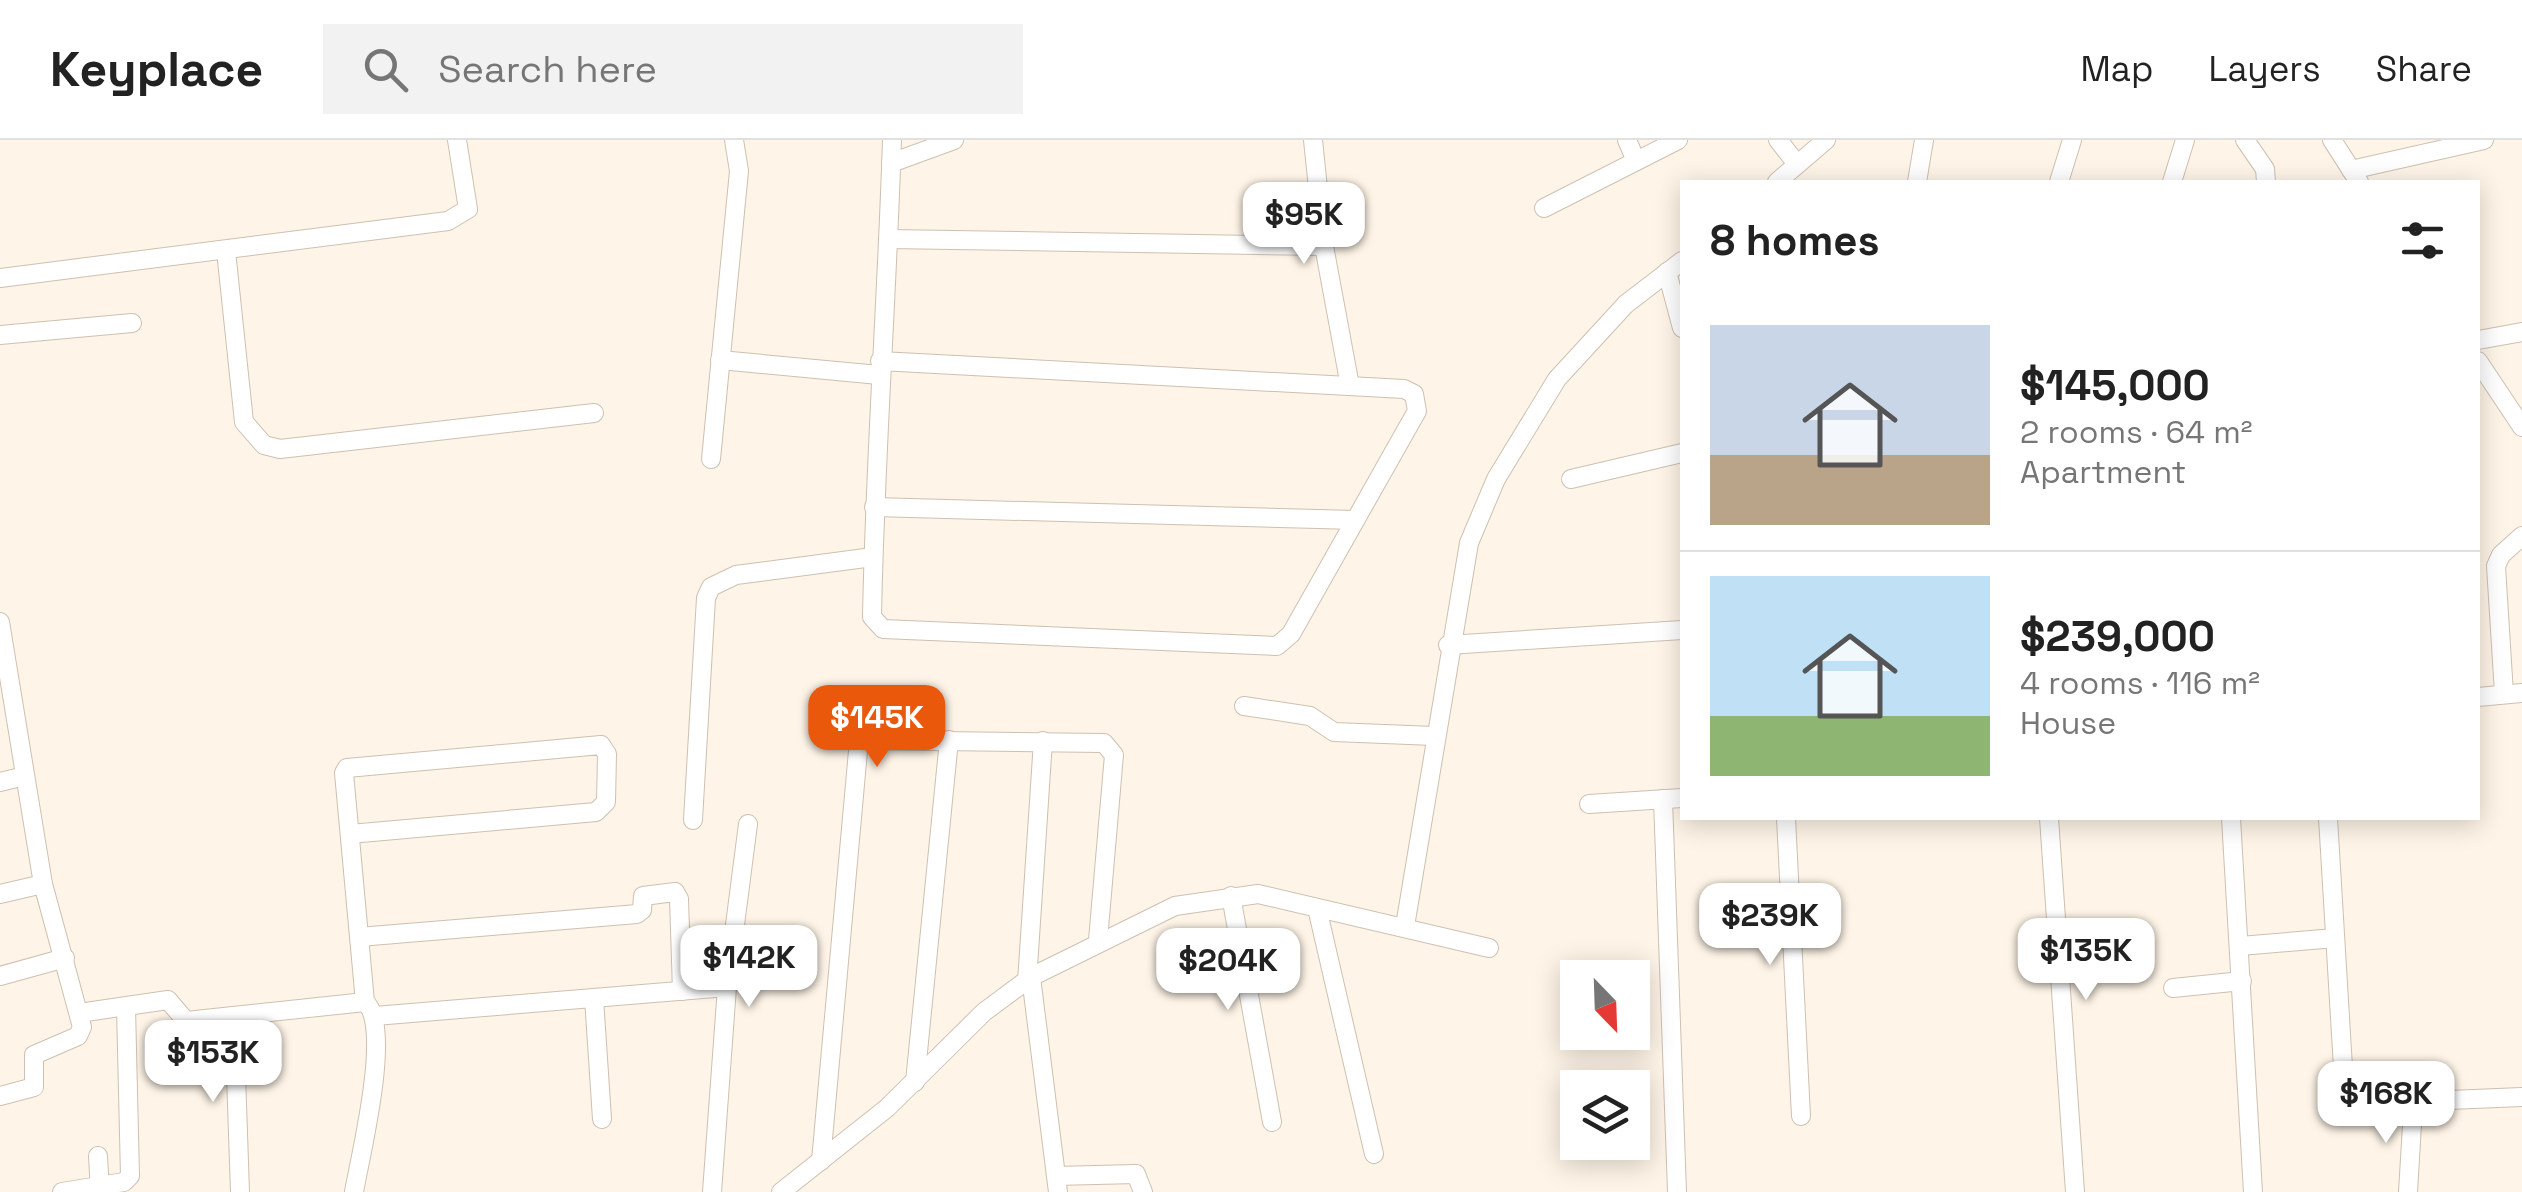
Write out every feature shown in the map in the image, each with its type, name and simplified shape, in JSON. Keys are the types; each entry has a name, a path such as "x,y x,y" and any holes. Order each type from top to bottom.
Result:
{"street":[{"path":"0,278 448,220 468,209 458,140"},
{"path":"712,460 739,171 734,140"},
{"path":"720,360 880,368 1404,389 1417,400 1417,411 1287,640 1277,646 883,629 872,617 874,507 880,368 892,140"},
{"path":"891,162 954,140"},
{"path":"1313,140 1324,246 1350,386"},
{"path":"1626,140 1636,161"},
{"path":"1544,208 1678,140"},
{"path":"1778,140 1798,164"},
{"path":"1779,180 1826,140"},
{"path":"1917,180 1924,140"},
{"path":"2051,140 2071,142 2060,180"},
{"path":"2173,180 2185,140"},
{"path":"2246,140 2266,169 2266,180"},
{"path":"2332,140 2355,176 2484,140"},
{"path":"888,238 1324,246"},
{"path":"226,251 244,422 264,445 280,449 594,413"},
{"path":"1404,926 1448,646 1469,543 1496,479 1529,422 1591,341 1644,287 1675,266 1680,310"},
{"path":"0,336 132,323"},
{"path":"2480,340 2522,332"},
{"path":"2480,364 2522,427"},
{"path":"1571,479 1680,454"},
{"path":"874,507 1355,520"},
{"path":"2480,696 2513,693 2496,566 2522,536"},
{"path":"693,820 706,598 711,587 736,576 873,558"},
{"path":"0,622 9,742 25,776 43,884 79,1013 78,1036 32,1058 34,1087 0,1096"},
{"path":"1448,646 1680,630"},
{"path":"1244,706 1310,716 1334,732 1434,736"},
{"path":"821,1160 855,748 859,740 1104,742 1114,755 1098,940"},
{"path":"915,1082 949,740"},
{"path":"1044,740 1029,979 1057,1184 1136,1174 1142,1192"},
{"path":"350,834 596,812 606,802 607,754 601,745 353,764 344,773 359,937 370,1009 372,1099 354,1192"},
{"path":"0,782 25,776"},
{"path":"1589,804 1680,798"},
{"path":"1663,799 1677,1192"},
{"path":"1786,820 1801,1116"},
{"path":"2049,820 2075,1192"},
{"path":"2231,820 2253,1192"},
{"path":"2328,820 2344,1084"},
{"path":"712,1192 727,987 748,824"},
{"path":"0,894 43,884"},
{"path":"359,937 637,914 642,910 643,896 675,892 679,899 682,991"},
{"path":"781,1192 915,1082 984,1012 1029,979 1098,940 1175,906 1258,894 1489,948"},
{"path":"1231,896 1272,1122"},
{"path":"1316,908 1374,1154"},
{"path":"2240,946 2335,938"},
{"path":"0,976 65,958"},
{"path":"2173,988 2242,980"},
{"path":"79,1013 168,1000 182,1020 727,987"},
{"path":"594,998 602,1118"},
{"path":"62,1192 100,1189 124,1182 130,1176 126,1007"},
{"path":"234,1016 240,1192"},
{"path":"2408,1192 2413,1108 2425,1102 2522,1097"},
{"path":"98,1156 100,1189"}]}
